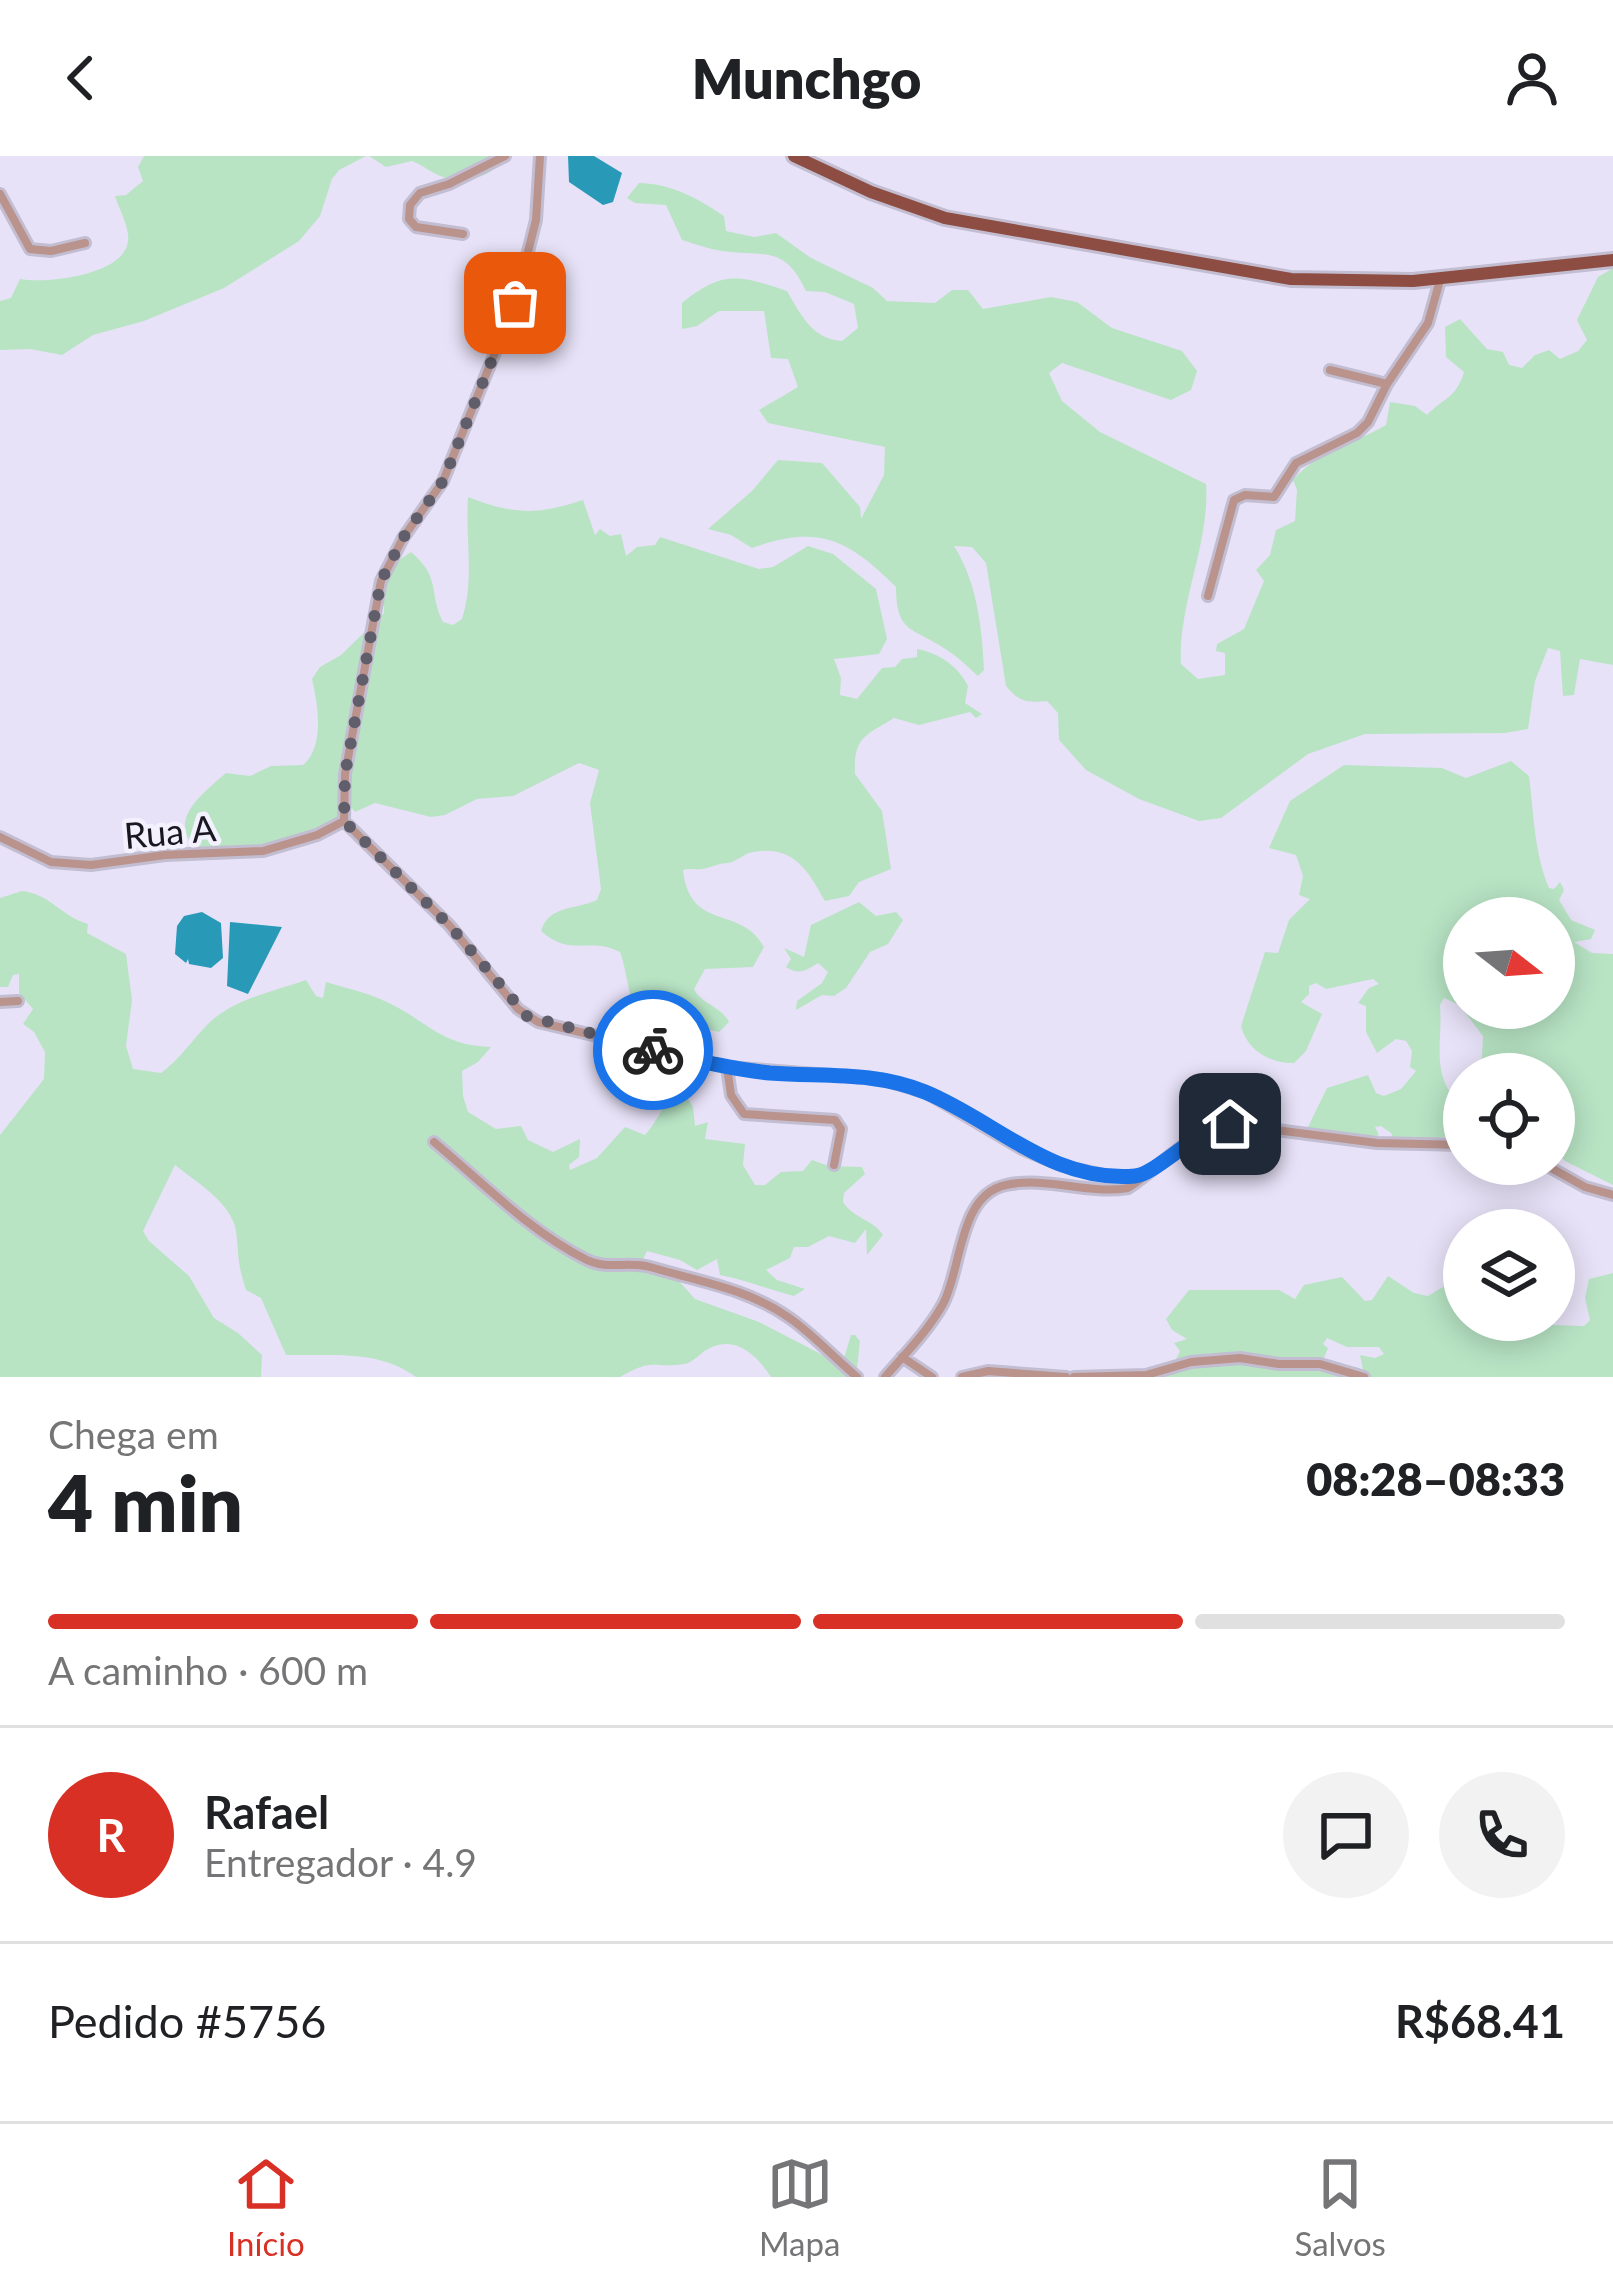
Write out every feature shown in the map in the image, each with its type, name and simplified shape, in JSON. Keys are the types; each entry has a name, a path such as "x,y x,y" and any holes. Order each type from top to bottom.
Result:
{"main road":[{"path":"794,156 894,201 971,224 1278,277 1371,283 1613,260"}],"street":[{"path":"463,234 416,227 409,218 410,205 428,189 455,182 505,156"},
{"path":"539,156 536,220 515,303 443,481 403,538 381,581 345,774 344,821 450,926 527,1016 728,1067 862,1075 906,1085 948,1103 1022,1149 1064,1166 1096,1174 1142,1176"},
{"path":"0,194 30,249 51,251 85,243"},
{"path":"1208,596 1235,499 1274,497 1296,463 1363,428 1428,322 1441,278"},
{"path":"1330,370 1387,384"},
{"name":"Rua A","path":"0,837 51,862 91,866 165,855 263,851 317,836 344,821"},
{"path":"0,1002 18,1001"},
{"path":"728,1067 730,1095 744,1114 835,1120 841,1130 834,1165"},
{"path":"885,1377 944,1303 971,1216 996,1188 1020,1183 1121,1190 1201,1133 1230,1124 1377,1144 1443,1145"},
{"path":"434,1142 503,1204 586,1260 608,1266 644,1266 747,1295 787,1316 857,1377"},
{"path":"1575,1181 1613,1195"},
{"path":"902,1357 932,1377"},
{"path":"962,1377 988,1371 1070,1377 1146,1375 1191,1362 1240,1358 1320,1364 1364,1377"}],"green space":[{"path":"144,156 366,156 339,170 320,216 299,241 224,288 144,321 93,335 62,355 0,350 0,301 11,298 20,279 83,275 124,253 127,230 115,196 126,195 143,181 138,167"},
{"path":"369,156 503,156 488,173 458,180 412,161 386,167"},
{"path":"639,183 694,198 724,216 726,231 754,237 776,233 811,258 873,288 887,301 935,303 952,290 968,290 983,309 1051,297 1077,302 1112,328 1182,351 1197,371 1191,390 1171,400 1062,363 1049,373 1062,401 1100,432 1206,484 1203,529 1181,641 1181,664 1198,679 1225,675 1225,653 1216,651 1217,644 1244,629 1264,581 1256,570 1270,555 1276,530 1295,521 1293,480 1325,455 1386,425 1390,402 1415,406 1427,415 1457,388 1464,372 1446,357 1445,327 1460,319 1487,349 1503,352 1509,365 1522,368 1535,355 1549,350 1560,359 1578,351 1587,340 1577,320 1598,277 1613,268 1613,665 1580,659 1574,695 1563,696 1560,651 1548,648 1535,681 1528,729 1365,734 1308,754 1221,818 1199,821 1139,799 1086,770 1059,740 1058,713 1047,701 1024,700 1006,686 986,563 972,547 954,546 977,605 984,670 978,676 909,628 899,614 896,587 847,547 831,540 796,537 752,548 731,535 708,529 752,491 778,460 822,463 860,507 861,519 884,475 885,447 768,423 759,410 798,387 788,359 771,358 764,311 719,311 697,326 682,329 682,303 720,280 744,279 787,291 808,324 823,336 842,341 858,328 854,304 825,292 806,291 781,259 682,240 666,205 627,198"},
{"path":"468,497 526,511 583,500 595,535 600,529 610,536 621,534 626,556 637,547 655,545 660,537 759,569 773,567 808,546 833,554 876,589 887,639 879,654 834,659 841,678 840,695 857,699 882,668 917,657 917,649 953,667 968,686 965,703 982,714 976,718 970,712 919,725 894,718 859,744 855,774 882,811 891,869 859,882 849,896 825,901 799,863 780,852 753,852 731,862 683,870 695,903 743,926 764,947 753,967 705,969 694,989 729,1022 719,1032 662,1024 642,1016 633,1002 620,952 562,943 541,931 556,912 597,900 601,889 590,803 599,770 579,763 513,796 477,799 431,817 375,803 355,812 348,804 333,827 263,848 201,853 190,842 185,831 190,810 226,773 250,776 271,766 303,765 310,757 318,725 312,679 384,613 384,576 392,574 393,564 411,552 431,578 443,622 453,625 462,619 469,573"},
{"path":"1511,761 1529,776 1544,874 1549,888 1560,882 1564,890 1560,897 1443,897 1443,1137 1395,1142 1381,1126 1375,1127 1379,1135 1371,1138 1313,1135 1308,1127 1327,1088 1368,1075 1376,1093 1384,1096 1401,1089 1416,1071 1410,1067 1412,1051 1406,1041 1396,1039 1377,1053 1366,1032 1366,1006 1358,1003 1369,988 1379,984 1373,979 1326,989 1316,983 1309,986 1301,1002 1322,1014 1306,1051 1294,1063 1276,1061 1248,1042 1241,1026 1265,952 1278,953 1289,920 1310,899 1299,895 1303,876 1296,855 1269,848 1290,801 1344,765 1442,768 1466,778"},
{"path":"22,891 88,924 87,933 126,954 132,1000 126,1046 133,1069 161,1073 218,1015 242,1002 306,980 316,996 323,998 326,982 381,999 459,1042 491,1047 462,1071 468,1112 496,1129 521,1126 528,1140 553,1152 580,1139 579,1157 569,1165 570,1170 597,1158 625,1127 645,1135 681,1088 693,1107 695,1126 708,1122 705,1139 745,1144 743,1165 755,1185 765,1185 781,1172 803,1171 812,1160 862,1167 865,1174 844,1193 843,1202 883,1235 867,1255 866,1229 855,1243 829,1236 808,1247 794,1247 790,1258 766,1270 777,1280 805,1289 794,1296 720,1275 717,1259 697,1270 647,1251 643,1259 621,1263 617,1269 642,1268 678,1280 695,1299 759,1322 836,1362 843,1361 851,1335 855,1335 860,1341 856,1377 771,1377 752,1355 728,1344 708,1349 687,1363 647,1365 620,1377 416,1377 370,1358 286,1355 261,1298 246,1290 228,1211 175,1165 143,1231 189,1276 214,1318 262,1355 261,1377 0,1377 0,1135 44,1079 45,1052 34,1032 23,1024 33,1009 19,993 19,974 13,975 8,987 0,987 0,898"},
{"path":"859,902 876,916 896,912 903,920 888,944 870,952 846,988 796,1010 797,1001 822,983 828,972 818,963 803,971 791,970 786,967 791,959 784,948 804,957 811,925"},
{"path":"1575,922 1595,930 1591,939 1575,942"},
{"path":"1575,943 1592,953 1613,954 1613,1185 1575,1166 1575,1053 1482,1053 1483,1036 1478,1029 1575,1029"},
{"path":"1613,1273 1613,1377 1158,1377 1180,1351 1174,1343 1187,1339 1172,1330 1166,1319 1189,1290 1279,1290 1295,1299 1304,1285 1342,1277 1365,1301 1372,1300 1388,1276 1428,1296 1443,1287 1443,1341 1575,1341 1575,1326 1590,1320 1585,1298 1589,1279","holes":["1327,1338 1347,1347 1379,1347 1384,1354 1375,1358 1360,1355 1363,1370 1356,1367 1345,1373 1324,1358"]}],"water":[{"path":"568,156 594,156 622,173 613,202 603,205 569,182"},
{"path":"202,912 221,923 223,958 211,968 189,964 188,959 186,963 175,954 177,926 184,916"},
{"path":"230,922 282,927 248,994 227,986"}],"way so far":[{"path":"515,303 443,481 392,555 381,581 345,774 344,821 450,926 527,1016 653,1050"}],"route":[{"path":"653,1050 770,1073 862,1075 906,1085 948,1103 1022,1149 1064,1166 1109,1176 1142,1176 1201,1133 1230,1124"}]}
